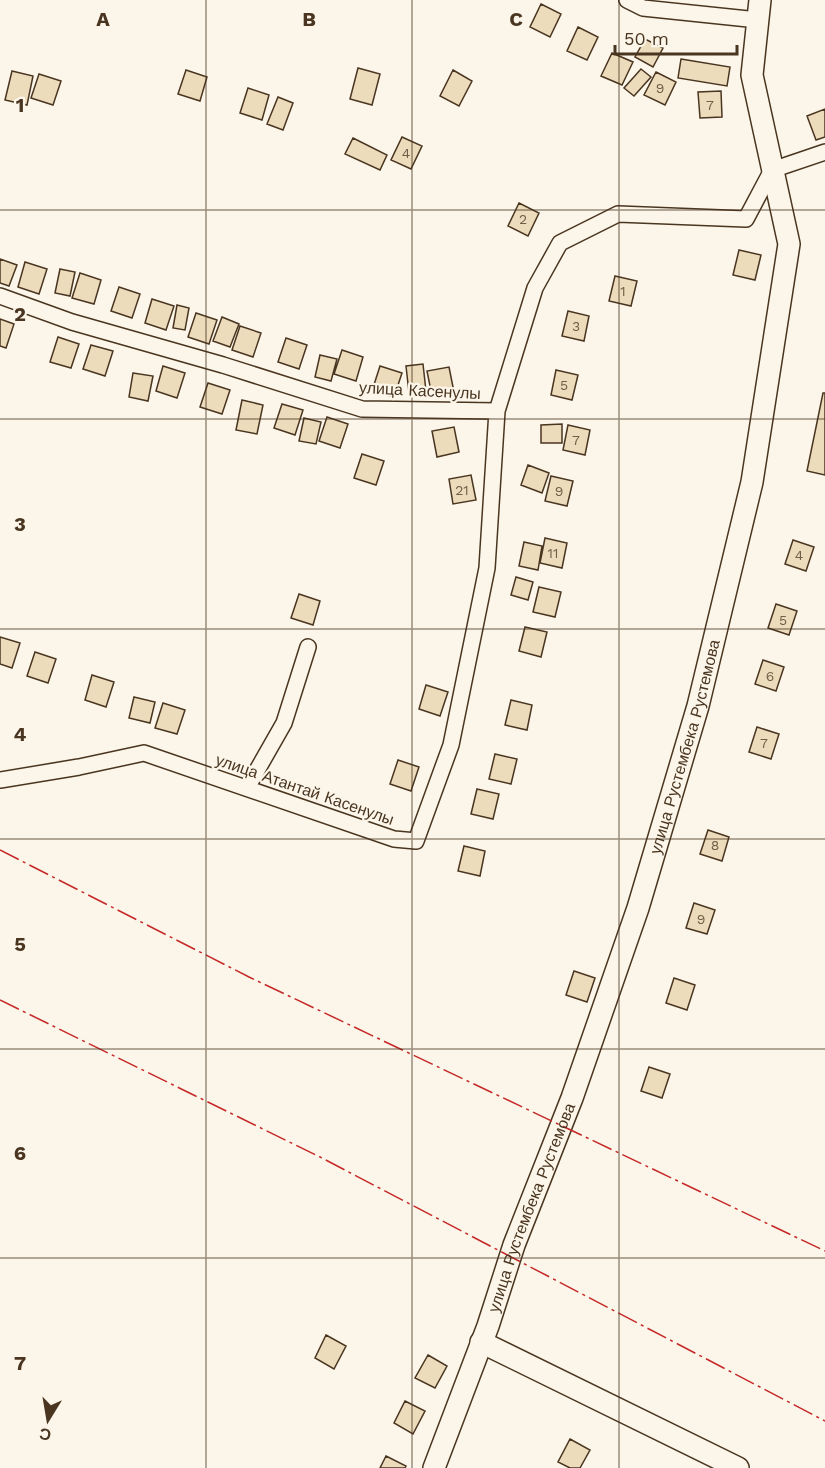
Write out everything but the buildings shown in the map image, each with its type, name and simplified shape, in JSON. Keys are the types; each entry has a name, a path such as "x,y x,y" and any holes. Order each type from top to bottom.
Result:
{"street":[{"path":"627,0 643,8 759,10"},
{"name":"улица Рустембека Рустемова","path":"434,1468 482,1342 514,1245 572,1098 634,919 698,706 752,482 789,244 752,75 759,10"},
{"path":"772,170 825,152"},
{"name":"улица Касенулы","path":"0,296 72,322 362,408 497,411 535,288 560,243 618,214 746,219 772,170"},
{"name":"улица Атантай Касенулы","path":"0,780 144,753 394,839 416,841 451,745 487,568 497,411"},
{"path":"247,788 284,723 308,647"},
{"path":"482,1342 738,1468"}],"power":[{"path":"0,850 249,977 825,1251"},
{"path":"0,1000 320,1157 825,1421"}]}
